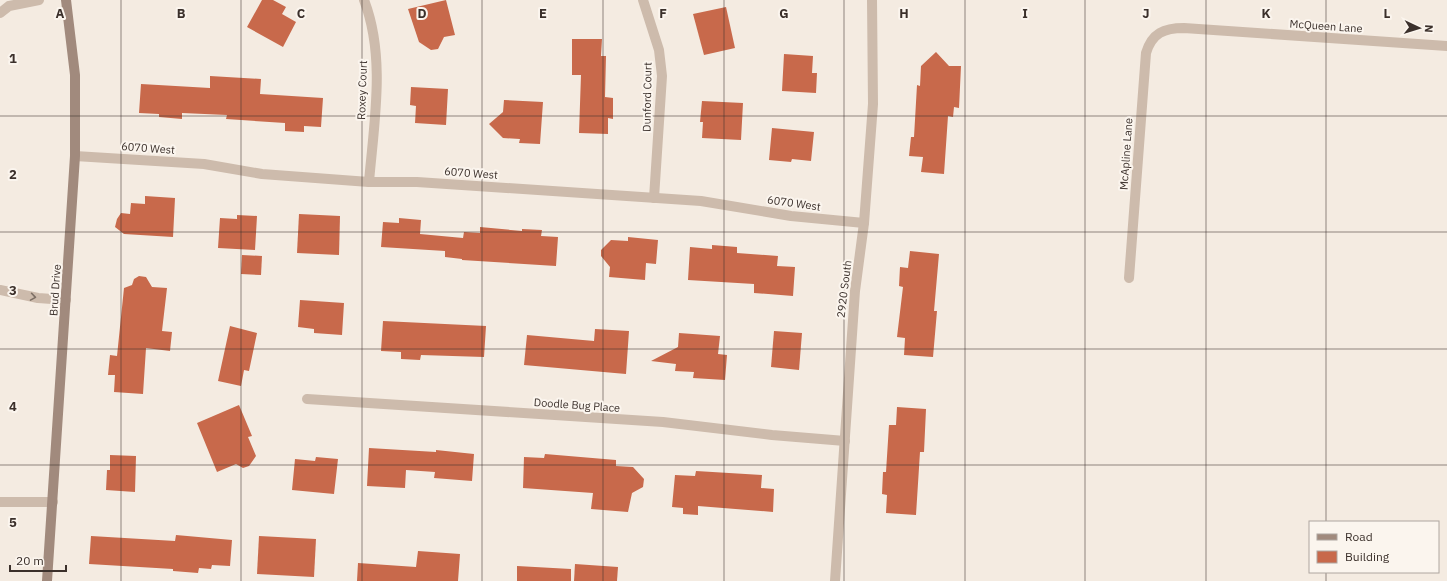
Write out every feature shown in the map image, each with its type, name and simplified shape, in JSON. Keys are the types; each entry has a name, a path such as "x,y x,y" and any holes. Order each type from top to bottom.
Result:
{"main road":[{"name":"Brud Drive","path":"47,581 75,156 75,75 66,0"}],"street":[{"path":"0,13 9,6 39,0"},
{"name":"Roxey Court","path":"364,0 373,29 376,64 369,182"},
{"name":"Dunford Court","path":"643,0 659,50 661,70 654,198"},
{"name":"2920 South","path":"835,581 855,291 864,223 873,104 872,0"},
{"name":"McQueen Lane","path":"1157,34 1171,28 1184,28 1447,46"},
{"name":"McApline Lane","path":"1129,278 1146,53 1149,45 1157,34"},
{"name":"6070 West","path":"75,156 204,164 262,174 369,182 417,182 722,203 791,216 864,223"},
{"path":"0,290 38,298 66,300"},
{"name":"Doodle Bug Place","path":"307,399 663,422 772,435 845,441"},
{"path":"0,502 53,502"}],"building":[{"path":"262,0 273,0 286,7 282,14 296,22 283,47 247,27"},
{"path":"446,0 455,35 444,37 438,49 431,50 419,42 408,9"},
{"path":"726,7 735,48 704,55 693,14"},
{"path":"572,39 602,39 601,56 606,56 605,97 613,98 613,119 608,118 608,134 579,133 581,75 572,75"},
{"path":"936,52 949,66 961,66 959,108 954,107 953,117 948,116 944,174 921,172 923,157 909,156 911,137 914,137 917,85 920,86 921,66"},
{"path":"784,54 813,56 812,73 817,73 816,93 782,91"},
{"path":"210,76 261,79 260,94 323,98 321,127 304,126 304,132 285,131 285,123 226,119 227,115 182,113 182,119 159,117 159,114 139,113 141,84 210,88"},
{"path":"411,87 448,89 446,125 415,123 416,106 410,105"},
{"path":"504,100 543,102 540,144 519,143 520,139 503,138 489,124 503,112"},
{"path":"702,101 743,103 741,140 702,138 703,122 700,122"},
{"path":"772,128 814,132 811,161 792,159 791,162 769,160"},
{"path":"145,196 175,198 173,237 124,234 115,227 117,219 121,213 130,214 131,203 145,204"},
{"path":"299,214 340,216 339,255 297,253"},
{"path":"237,215 257,216 255,250 218,248 220,218 237,219"},
{"path":"399,218 421,220 420,234 463,238 464,232 480,233 480,227 522,231 522,229 542,230 541,236 558,237 556,266 462,260 445,257 445,251 381,247 383,222 399,223"},
{"path":"628,237 658,240 656,264 646,263 645,280 609,277 610,267 601,256 601,250 611,240 628,241"},
{"path":"712,245 737,247 737,253 778,256 777,266 795,267 793,296 754,293 754,284 688,280 690,247 712,249"},
{"path":"910,251 939,254 934,311 937,311 933,357 904,355 905,338 897,337 903,287 899,286 900,267 908,268"},
{"path":"242,255 262,256 261,275 241,274"},
{"path":"139,276 146,277 152,287 167,288 162,331 172,332 170,351 146,348 143,394 114,392 115,375 108,375 110,355 117,356 124,288 132,285 134,279"},
{"path":"300,300 344,303 342,335 314,333 314,329 298,327"},
{"path":"383,321 486,326 484,357 421,355 420,360 401,359 401,352 381,351"},
{"path":"230,326 257,333 249,371 244,370 241,386 218,381"},
{"path":"595,329 629,331 626,374 524,365 527,335 594,341"},
{"path":"774,331 802,333 799,370 771,367"},
{"path":"679,333 720,336 718,354 727,355 725,380 693,378 694,372 675,371 676,364 651,361 678,347"},
{"path":"239,405 252,436 248,437 256,456 249,466 243,468 236,464 217,472 197,423"},
{"path":"897,407 926,409 924,452 920,452 916,515 886,513 887,495 882,494 883,472 886,472 889,425 896,425"},
{"path":"369,448 436,452 436,450 474,454 472,481 434,478 435,472 406,470 405,488 367,486"},
{"path":"545,454 616,460 616,466 633,467 644,479 643,487 632,493 628,512 591,509 593,493 523,488 524,457 544,458"},
{"path":"110,455 136,456 135,492 106,490 107,470 110,470"},
{"path":"316,457 338,459 334,494 292,490 295,459 315,461"},
{"path":"696,471 762,475 761,488 774,489 773,512 698,506 698,515 683,514 683,508 672,507 675,475 695,476"},
{"path":"176,535 232,540 230,566 212,565 211,569 199,568 198,573 173,571 173,569 89,564 91,536 175,541"},
{"path":"259,536 316,539 314,577 257,574"},
{"path":"418,551 460,554 458,581 357,581 358,563 416,567"},
{"path":"575,564 618,567 617,581 574,581"},
{"path":"517,566 571,569 571,581 517,581"}]}
